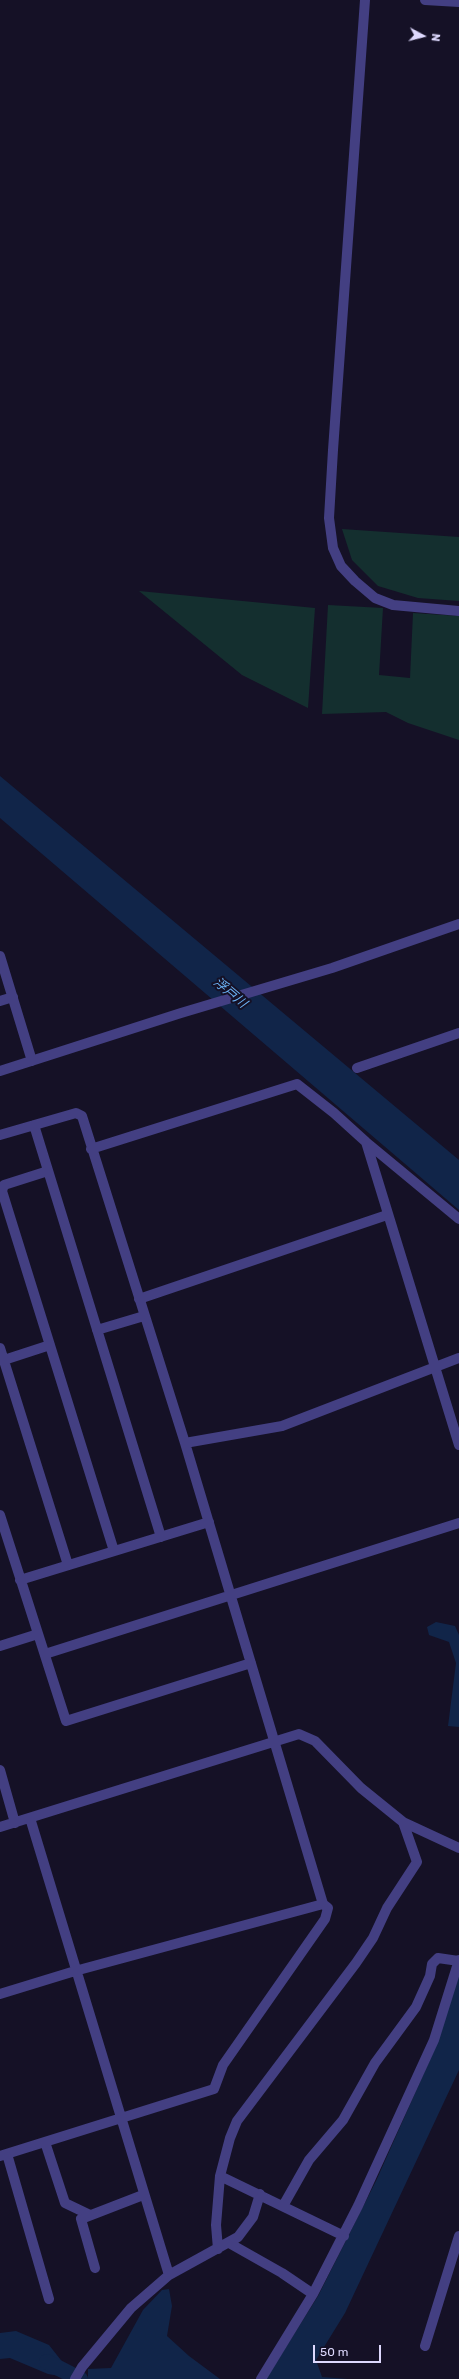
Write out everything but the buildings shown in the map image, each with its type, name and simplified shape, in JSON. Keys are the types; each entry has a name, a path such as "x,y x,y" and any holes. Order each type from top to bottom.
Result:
{"street":[{"path":"365,0 329,518 333,548 341,566 354,581 375,598 393,605 459,611"},
{"path":"425,0 459,2"},
{"path":"0,1071 181,1013 281,983 459,924"},
{"path":"0,956 32,1061"},
{"path":"0,1001 13,997"},
{"path":"357,1068 459,1033"},
{"path":"92,1149 297,1084 334,1113 366,1142 459,1219"},
{"path":"0,1136 76,1113 82,1116 185,1443 276,1742 323,1904 328,1908 325,1919 223,2065 214,2088 3,2155 49,2299"},
{"path":"34,1125 161,1537"},
{"path":"366,1142 387,1215 436,1366 459,1445"},
{"path":"48,1171 4,1185 2,1191 114,1551"},
{"path":"139,1299 387,1215"},
{"path":"97,1330 144,1316"},
{"path":"4,1360 50,1345"},
{"path":"0,1348 68,1565"},
{"path":"185,1443 282,1426 459,1358"},
{"path":"0,1515 66,1721 251,1663"},
{"path":"20,1580 209,1522"},
{"path":"45,1654 459,1523"},
{"path":"0,1646 38,1634"},
{"path":"0,1827 299,1734 315,1742 360,1788 403,1822 459,1848"},
{"path":"0,1770 15,1823"},
{"path":"30,1818 143,2195 169,2275"},
{"path":"218,2249 216,2225 220,2176 230,2138 237,2121 356,1963 372,1938 387,1908 417,1862 403,1822"},
{"path":"0,1994 75,1971 323,1904"},
{"path":"261,2379 313,2294 344,2236 434,2040 459,1960 438,1958 432,1964 430,1976 416,2007 375,2063 343,2120 309,2160 283,2206"},
{"path":"45,2142 65,2203 90,2216"},
{"path":"220,2176 260,2194 344,2236"},
{"path":"75,2379 82,2367 131,2308 169,2275 238,2237 253,2217 260,2194"},
{"path":"95,2268 81,2219 143,2195"},
{"path":"425,2346 459,2236"},
{"path":"229,2243 282,2273 313,2294"}],"green space":[{"path":"342,529 459,537 459,601 418,598 378,586 352,560"},
{"path":"139,591 315,608 308,708 242,675"},
{"path":"328,605 383,608 379,675 410,678 413,613 459,616 459,740 408,723 386,712 322,714"}],"water":[{"name":"浮戸川","path":"0,776 459,1160 459,1210 0,818"},
{"path":"436,1622 455,1626 459,1635 459,1727 448,1726 456,1663 449,1642 429,1635 427,1627"},
{"path":"459,1972 459,2070 345,2313 316,2360 322,2377 348,2379 266,2379 318,2296 376,2181 436,2046"},
{"path":"169,2289 172,2306 167,2336 189,2356 220,2379 88,2379 88,2369 111,2368 143,2310 162,2290"},
{"path":"16,2331 49,2345 64,2364 67,2372 65,2377 48,2374 10,2358 0,2359 0,2333"}],"waterway":[{"path":"47,2362 80,2379"}]}
